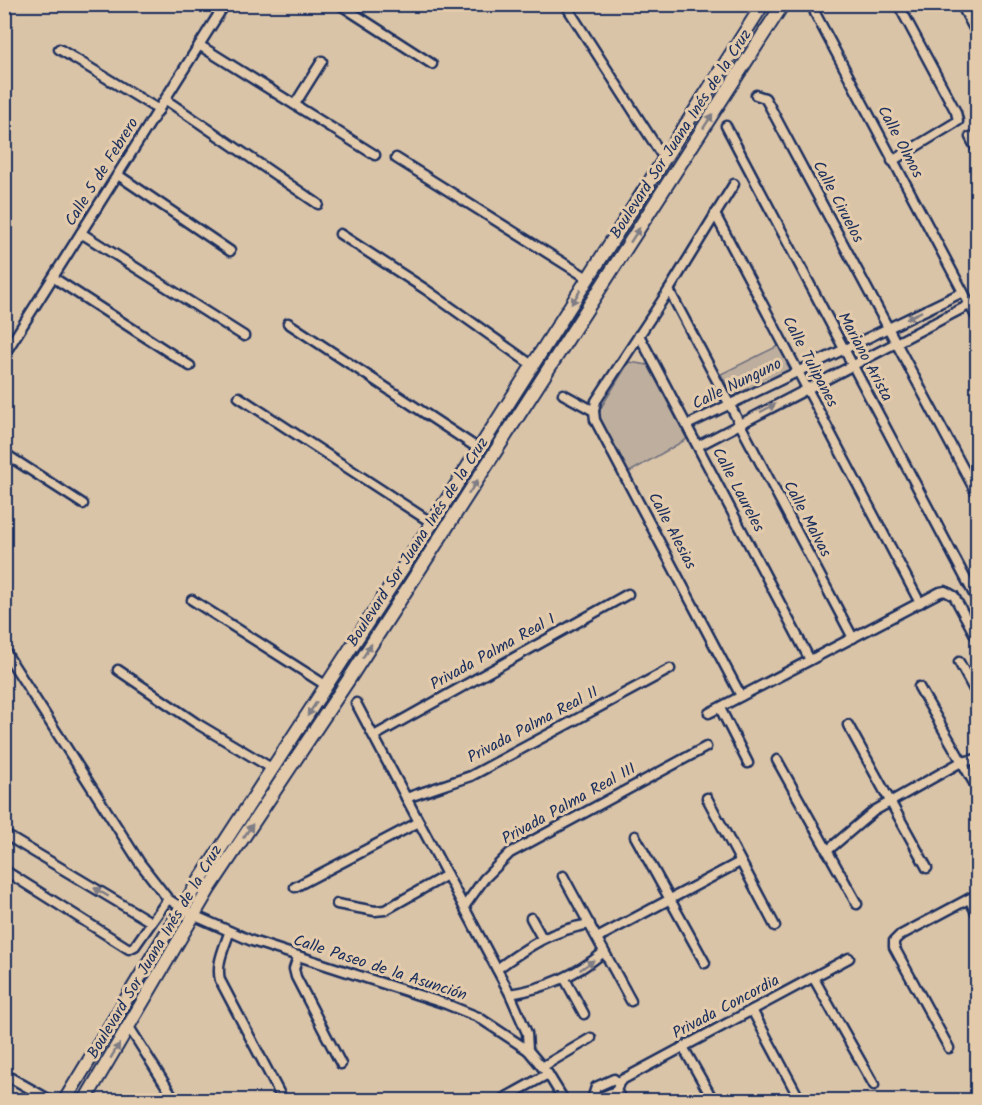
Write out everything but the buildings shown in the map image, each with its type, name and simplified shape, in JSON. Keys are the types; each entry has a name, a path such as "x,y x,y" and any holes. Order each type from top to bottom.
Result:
{"main road":[{"name":"Boulevard Sor Juana Inés de la Cruz","path":"65,1101 181,909 589,279 763,4"},
{"name":"Boulevard Sor Juana Inés de la Cruz","path":"85,1101 193,915 421,568 783,4"}],"street":[{"name":"Calle 5 de Febrero","path":"5,353 225,4"},
{"path":"339,4 432,64"},
{"path":"565,4 665,160"},
{"name":"Calle Olmos","path":"813,4 815,13 892,161 978,320"},
{"path":"892,161 958,121 956,112 898,4"},
{"path":"961,4 978,36"},
{"path":"200,45 375,155"},
{"path":"59,49 159,110"},
{"path":"295,104 322,61"},
{"name":"Calle Ciruelos","path":"756,94 765,98 770,105 978,496"},
{"path":"166,100 318,204"},
{"name":"Mariano Arista","path":"726,126 978,602"},
{"path":"970,137 978,152"},
{"path":"396,158 589,279"},
{"path":"118,175 230,251"},
{"path":"563,394 594,411 596,401 669,290 734,184"},
{"name":"Calle Tulipanes","path":"715,214 920,603"},
{"path":"81,233 244,336"},
{"path":"340,234 425,289 532,365"},
{"path":"54,278 190,366"},
{"path":"669,290 730,404"},
{"name":"Calle Nunguno","path":"687,425 963,292"},
{"name":"Calle Nunguno","path":"698,446 969,304"},
{"path":"288,323 479,449"},
{"name":"Calle Laureles","path":"639,335 810,660"},
{"path":"239,397 432,523"},
{"name":"Calle Malvas","path":"730,404 853,638"},
{"name":"Calle Alesias","path":"594,411 596,420 741,696"},
{"path":"4,453 83,504"},
{"path":"709,713 940,592 951,593 975,634"},
{"name":"Privada Palma Real I","path":"374,736 628,594"},
{"path":"192,600 327,686"},
{"path":"4,650 140,863 168,899 193,915"},
{"path":"959,662 978,697"},
{"name":"Privada Palma Real II","path":"406,798 445,787 471,776 670,669"},
{"path":"118,670 196,723 273,769"},
{"path":"919,687 978,790"},
{"path":"356,703 510,994 527,1033 528,1050"},
{"path":"720,708 748,764"},
{"path":"848,725 927,868"},
{"name":"Privada Palma Real III","path":"464,907 484,879 510,853 706,747"},
{"path":"827,851 874,811 890,801 961,762 978,759"},
{"path":"777,760 857,904"},
{"path":"707,798 775,926"},
{"path":"295,887 419,822"},
{"path":"4,834 151,922"},
{"path":"635,836 705,963"},
{"path":"597,938 740,862"},
{"path":"4,870 129,949 135,946 168,899"},
{"path":"337,904 375,911 385,910 447,875"},
{"path":"563,876 632,1001"},
{"path":"949,1048 894,947 894,941 899,936 978,894"},
{"path":"969,899 978,916"},
{"name":"Calle Paseo de la Asunción","path":"193,915 230,933 446,1004 478,1017 528,1050 564,1101"},
{"path":"531,918 542,938"},
{"path":"497,969 542,938 557,931 590,924"},
{"path":"230,933 220,958 218,969 220,980 283,1101"},
{"path":"510,994 529,991 565,979 604,952"},
{"path":"298,957 294,969 296,977 341,1064"},
{"name":"Privada Concordia","path":"589,1098 599,1098 683,1047 849,958"},
{"path":"813,977 874,1085"},
{"path":"565,979 584,1014"},
{"path":"752,1010 800,1101"},
{"path":"129,1027 175,1101"},
{"path":"501,1101 591,1038"},
{"path":"683,1047 712,1101"},
{"path":"4,1074 50,1101"},
{"path":"617,1086 622,1101"}],"shaded area":[{"path":"782,344 794,370 734,400 721,374"},
{"path":"629,362 648,365 687,439 628,473 597,414"}]}
